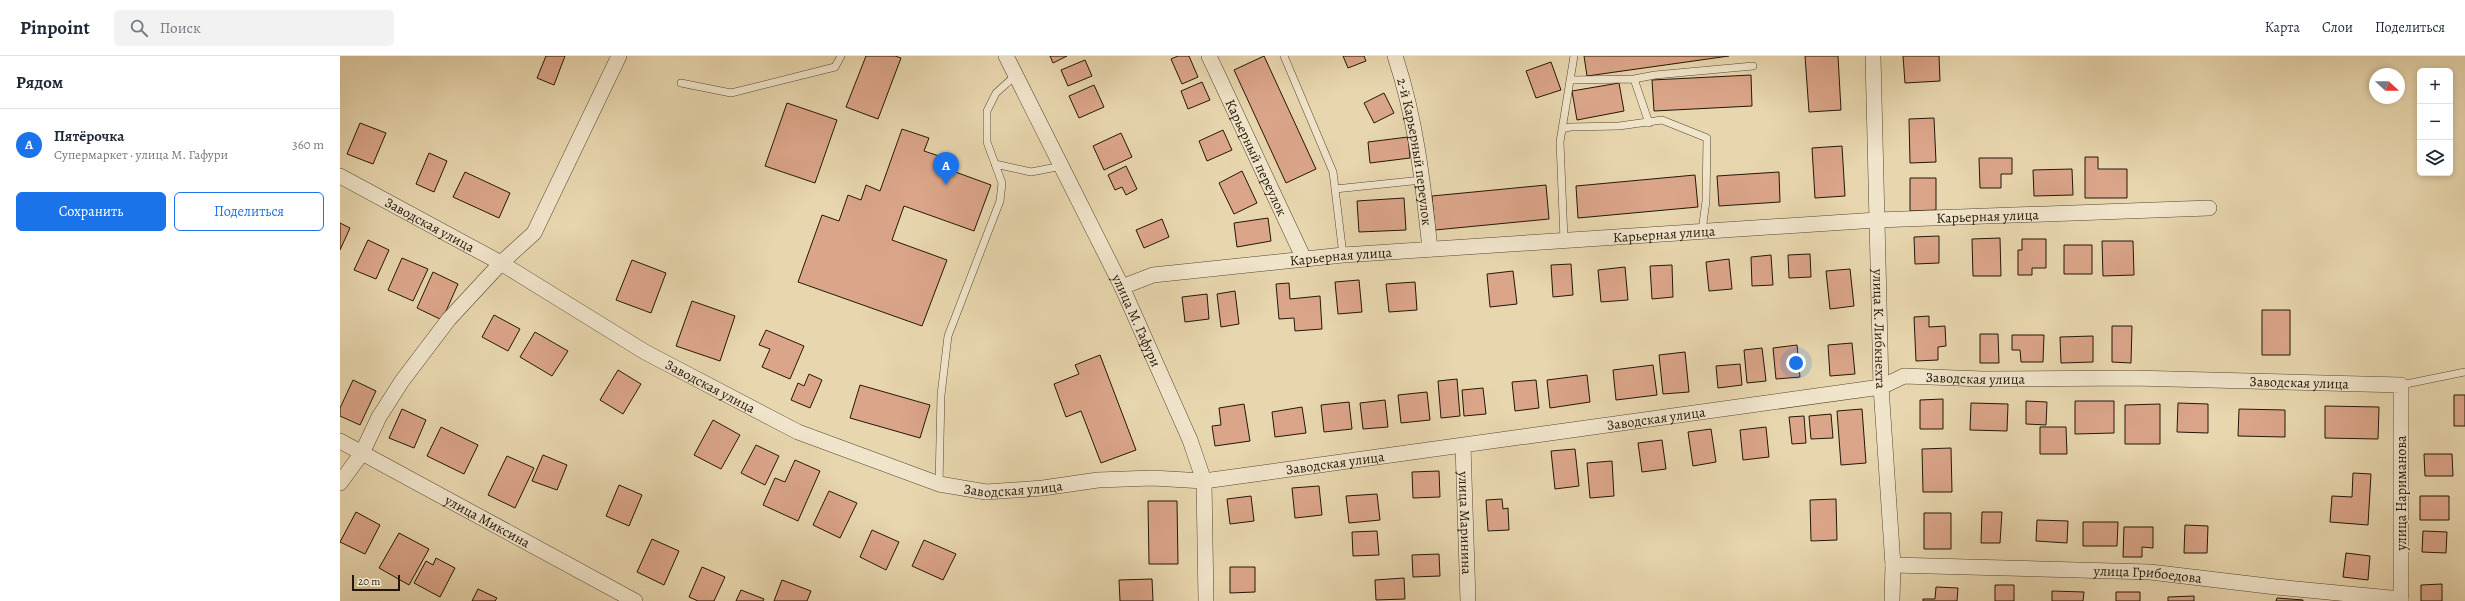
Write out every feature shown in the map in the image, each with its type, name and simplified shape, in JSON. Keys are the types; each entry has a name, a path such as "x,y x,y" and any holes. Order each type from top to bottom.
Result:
{"street":[{"path":"340,483 362,453 379,417 402,381 449,319 501,263 534,233 619,56"},
{"name":"улица М. Гафури","path":"1006,56 1122,287 1190,440 1204,481 1206,601"},
{"name":"Карьерный переулок","path":"1209,56 1304,259"},
{"name":"2-й Карьерный переулок","path":"1395,56 1408,94 1423,180 1430,249"},
{"name":"улица К. Либкнехта","path":"1873,56 1881,387 1893,565 1892,601"},
{"name":"Заводская улица","path":"340,176 501,263 644,352 798,432 939,484 986,492 1043,488 1098,480 1152,478 1204,481 1881,387 1904,376 1984,379 2133,378 2401,385"},
{"name":"Карьерная улица","path":"1122,287 1153,275 1343,255 1877,220 2209,208"},
{"name":"улица Нариманова","path":"2401,385 2401,600"},
{"name":"улица Миксина","path":"340,441 633,600"},
{"name":"улица Маринина","path":"1463,446 1468,601"},
{"name":"улица Грибоедова","path":"1893,565 2150,572 2401,600"}],"lane":[{"path":"680,83 731,93 835,67 841,56"},
{"path":"1284,56 1333,172 1343,255"},
{"path":"1564,240 1560,142 1574,56"},
{"path":"1571,80 1634,79 1655,75 1753,66"},
{"path":"939,484 941,395 948,336 1000,201 1002,183 987,142 987,111 996,92 1016,75"},
{"path":"1634,79 1650,123"},
{"path":"1562,129 1570,127 1619,126 1650,123 1662,120 1707,138 1706,201 1702,231"},
{"path":"995,164 1031,172 1062,166"},
{"path":"1335,189 1423,180"},
{"path":"2401,385 2465,372"}],"building":[{"path":"546,56 565,56 554,85 537,78"},
{"path":"866,56 895,56 901,58 878,119 846,107"},
{"path":"1050,56 1067,56 1053,63"},
{"path":"1178,56 1189,56 1198,77 1182,84 1171,59"},
{"path":"1264,56 1316,169 1286,183 1234,70"},
{"path":"1343,56 1364,56 1366,61 1348,68"},
{"path":"1584,56 1729,56 1587,76"},
{"path":"1805,56 1838,56 1841,110 1809,112"},
{"path":"1903,56 1939,56 1940,81 1905,83"},
{"path":"1085,60 1092,76 1068,86 1061,70"},
{"path":"1551,62 1561,90 1536,98 1526,71"},
{"path":"1751,75 1752,106 1654,111 1652,80"},
{"path":"1202,82 1210,100 1188,109 1181,91"},
{"path":"1619,83 1624,111 1577,120 1572,91"},
{"path":"1094,85 1104,107 1079,118 1069,96"},
{"path":"1384,93 1394,113 1374,123 1364,103"},
{"path":"787,103 837,120 815,183 765,166"},
{"path":"1934,118 1936,162 1910,163 1909,119"},
{"path":"360,123 386,133 373,164 347,154"},
{"path":"902,129 929,138 924,151 942,157 939,166 991,185 974,231 904,206 892,240 947,260 922,326 798,282 822,215 839,221 848,195 861,200 866,185 880,191"},
{"path":"1223,130 1232,150 1207,161 1199,141"},
{"path":"1121,133 1132,157 1104,170 1093,146"},
{"path":"1408,137 1410,158 1370,163 1368,142"},
{"path":"1842,146 1845,196 1815,198 1812,148"},
{"path":"429,153 447,161 434,192 416,184"},
{"path":"2085,157 2098,157 2098,169 2127,169 2127,198 2085,198"},
{"path":"1979,158 2012,158 2012,174 2001,174 2001,188 1980,188"},
{"path":"1126,166 1137,189 1126,195 1122,187 1115,190 1108,175"},
{"path":"2072,169 2073,195 2034,196 2033,170"},
{"path":"1242,171 1257,203 1234,214 1219,183"},
{"path":"465,172 510,193 499,218 453,197"},
{"path":"1779,172 1780,202 1719,206 1717,176"},
{"path":"1695,175 1698,207 1578,218 1576,186"},
{"path":"1910,178 1936,178 1936,210 1910,211"},
{"path":"1546,185 1549,219 1435,230 1432,196"},
{"path":"1404,198 1406,230 1359,232 1357,201"},
{"path":"1268,218 1271,241 1237,247 1234,223"},
{"path":"1162,219 1169,237 1144,248 1136,230"},
{"path":"340,223 350,228 340,250"},
{"path":"1939,236 1939,263 1915,264 1914,237"},
{"path":"2000,238 2001,276 1973,276 1972,239"},
{"path":"2022,239 2046,239 2046,268 2032,268 2032,275 2018,275 2018,250 2022,250"},
{"path":"368,240 389,250 376,279 354,270"},
{"path":"2102,241 2133,241 2134,275 2103,276"},
{"path":"2064,245 2092,245 2092,274 2064,274"},
{"path":"1810,254 1811,277 1789,278 1788,255"},
{"path":"1771,255 1773,285 1752,286 1751,257"},
{"path":"402,258 428,269 413,301 388,290"},
{"path":"1729,259 1732,289 1709,291 1706,262"},
{"path":"632,260 666,273 651,313 616,300"},
{"path":"1571,264 1573,295 1553,297 1551,265"},
{"path":"1672,265 1673,297 1652,299 1650,266"},
{"path":"1625,267 1628,300 1601,302 1598,270"},
{"path":"1850,269 1854,306 1830,309 1826,271"},
{"path":"1513,271 1517,304 1490,307 1487,274"},
{"path":"433,272 458,284 442,320 417,308"},
{"path":"1359,280 1362,312 1338,314 1335,282"},
{"path":"1415,282 1417,310 1389,312 1386,284"},
{"path":"1289,283 1290,299 1320,296 1322,329 1295,331 1294,318 1279,319 1276,284"},
{"path":"1235,291 1239,324 1221,327 1217,294"},
{"path":"1207,294 1209,319 1185,322 1182,297"},
{"path":"692,301 735,316 720,361 676,346"},
{"path":"2262,310 2290,310 2290,355 2262,355"},
{"path":"494,315 520,329 508,351 482,337"},
{"path":"1929,316 1929,327 1945,326 1946,346 1938,347 1938,360 1916,361 1914,317"},
{"path":"2112,326 2132,326 2131,363 2112,362"},
{"path":"766,330 804,346 790,379 762,367 770,349 759,345"},
{"path":"535,332 568,351 552,376 520,357"},
{"path":"1980,334 1998,334 1999,363 1980,363"},
{"path":"2012,335 2044,335 2043,362 2021,362 2020,350 2012,350"},
{"path":"2093,336 2093,362 2061,363 2060,337"},
{"path":"1852,343 1855,374 1830,376 1828,345"},
{"path":"1797,345 1800,377 1776,379 1773,348"},
{"path":"1762,348 1766,381 1747,383 1744,350"},
{"path":"1685,352 1689,392 1663,394 1659,355"},
{"path":"1100,355 1136,450 1101,463 1081,411 1066,417 1054,384 1079,374 1075,365"},
{"path":"1740,364 1742,385 1718,388 1716,366"},
{"path":"1653,365 1657,395 1616,400 1613,370"},
{"path":"618,370 641,384 623,414 600,400"},
{"path":"809,374 822,380 810,408 791,400 798,383 804,386"},
{"path":"1587,375 1590,402 1550,408 1547,380"},
{"path":"1457,379 1460,416 1441,418 1438,381"},
{"path":"353,380 376,391 360,425 340,416 340,408"},
{"path":"1536,380 1539,408 1515,411 1512,382"},
{"path":"860,385 930,405 920,438 850,418"},
{"path":"1483,388 1486,414 1464,416 1462,390"},
{"path":"1427,392 1430,420 1401,423 1398,395"},
{"path":"2454,395 2465,395 2465,426 2454,426"},
{"path":"1943,399 1943,429 1920,429 1920,400"},
{"path":"1385,400 1388,427 1363,429 1360,403"},
{"path":"2026,401 2047,402 2046,425 2026,424"},
{"path":"2075,401 2114,401 2114,433 2075,434"},
{"path":"1349,402 1352,429 1324,432 1321,405"},
{"path":"1971,403 2008,404 2007,431 1970,430"},
{"path":"2178,403 2208,404 2208,433 2177,432"},
{"path":"1244,404 1250,441 1215,446 1212,426 1221,425 1219,408"},
{"path":"2160,404 2160,444 2125,444 2125,405"},
{"path":"2325,406 2379,407 2378,439 2325,438"},
{"path":"1302,407 1306,433 1275,437 1272,412"},
{"path":"402,409 426,420 414,448 389,438"},
{"path":"1862,409 1866,463 1841,465 1837,411"},
{"path":"2239,409 2285,410 2285,437 2238,436"},
{"path":"1831,414 1833,438 1811,439 1809,416"},
{"path":"1804,416 1806,443 1792,444 1789,417"},
{"path":"713,420 740,435 721,469 694,455"},
{"path":"441,427 478,445 464,474 427,456"},
{"path":"1766,427 1769,457 1743,460 1740,430"},
{"path":"2040,427 2066,427 2067,454 2040,454"},
{"path":"1711,429 1716,462 1693,466 1688,432"},
{"path":"1662,440 1666,469 1642,472 1638,443"},
{"path":"756,445 779,456 765,485 741,473"},
{"path":"1951,448 1952,492 1923,492 1922,449"},
{"path":"1575,449 1579,486 1555,489 1551,451"},
{"path":"2424,454 2452,454 2453,476 2425,476"},
{"path":"543,455 567,465 557,490 532,481"},
{"path":"507,456 534,468 515,508 488,495"},
{"path":"795,460 820,471 798,521 763,505 775,478 785,482"},
{"path":"1612,461 1614,496 1590,498 1587,463"},
{"path":"1439,471 1440,497 1413,498 1412,472"},
{"path":"2353,473 2371,474 2368,525 2330,522 2332,496 2352,497"},
{"path":"619,485 642,495 629,526 606,516"},
{"path":"1319,486 1322,515 1295,518 1292,488"},
{"path":"829,491 857,503 840,538 813,525"},
{"path":"1377,494 1380,520 1349,523 1346,496"},
{"path":"1251,496 1254,521 1230,524 1227,499"},
{"path":"2420,496 2449,496 2449,520 2420,520"},
{"path":"1502,499 1503,509 1508,508 1509,530 1488,531 1486,500"},
{"path":"1836,499 1837,540 1811,541 1810,500"},
{"path":"1148,501 1177,501 1178,564 1149,564"},
{"path":"356,512 380,525 365,554 340,542"},
{"path":"1982,512 2002,512 2000,543 1981,543"},
{"path":"1924,513 1951,513 1951,549 1924,549"},
{"path":"2037,520 2068,521 2067,543 2036,541"},
{"path":"2083,522 2118,522 2117,546 2083,546"},
{"path":"2185,525 2208,526 2207,553 2184,553"},
{"path":"2124,527 2153,527 2153,548 2142,547 2142,557 2123,557"},
{"path":"872,530 899,542 886,570 860,557"},
{"path":"1377,531 1379,555 1353,556 1352,532"},
{"path":"2423,531 2447,532 2446,553 2422,552"},
{"path":"399,533 429,549 409,585 379,568"},
{"path":"652,539 679,551 664,585 637,572"},
{"path":"924,540 956,554 943,580 912,566"},
{"path":"2346,553 2370,556 2368,580 2343,577"},
{"path":"1439,554 1440,576 1413,577 1412,555"},
{"path":"436,558 455,568 440,597 414,583 426,561 433,565"},
{"path":"702,567 725,577 714,601 698,601 689,597"},
{"path":"1230,567 1255,567 1255,592 1230,593"},
{"path":"1404,578 1405,599 1376,600 1375,580"},
{"path":"1152,579 1153,601 1120,601 1119,580"},
{"path":"782,580 811,591 807,601 774,601"},
{"path":"2442,584 2442,601 2421,601 2421,585"},
{"path":"1995,585 2014,585 2014,601 1995,601"},
{"path":"1936,587 1958,588 1957,601 1923,601 1923,599 1935,599"},
{"path":"478,589 497,598 495,601 472,601"},
{"path":"741,590 764,599 763,601 736,601"},
{"path":"2052,591 2084,592 2083,601 2052,601"},
{"path":"2116,592 2140,592 2140,601 2116,601"},
{"path":"2194,596 2194,601 2168,601 2168,597"},
{"path":"2277,598 2303,600 2303,601 2276,601"}],"place":[{"name":"Пятёрочка","path":"946,185"}]}
